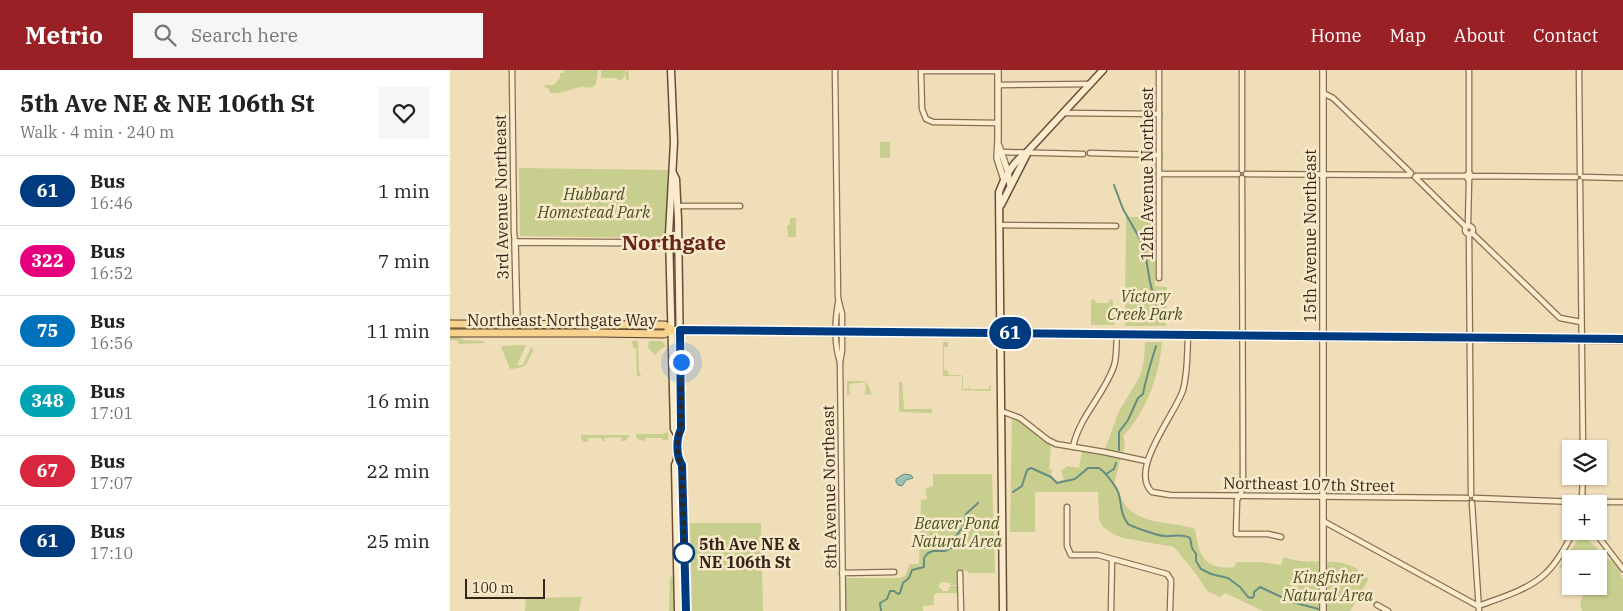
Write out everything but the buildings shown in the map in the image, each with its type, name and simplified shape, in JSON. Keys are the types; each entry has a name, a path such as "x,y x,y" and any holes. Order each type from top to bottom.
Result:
{"main road":[{"path":"671,70 673,173 671,179 669,234 674,243"},
{"path":"1003,611 999,192 1008,172 1018,159 1027,152 1103,70"},
{"path":"1000,206 1027,152"},
{"path":"673,173 676,179 677,206 674,243 676,330 674,430 678,436 678,459 675,465 678,611"},
{"name":"Northeast Northgate Way","path":"450,324 665,326 676,330"},
{"path":"494,333 513,329 516,327 516,324"},
{"path":"539,333 543,330 568,325"},
{"name":"Northeast Northgate Way","path":"450,333 664,334 676,330 1623,340"},
{"path":"678,459 682,465 686,611"}],"street":[{"name":"3rd Avenue Northeast","path":"512,70 516,324"},
{"name":"8th Avenue Northeast","path":"835,70 839,301 842,314 839,332 842,351 840,362 843,611"},
{"path":"998,123 930,121 925,117 922,109 921,71 998,70 998,85 998,123 998,141 997,158 1004,180"},
{"name":"12th Avenue Northeast","path":"1159,70 1159,278"},
{"path":"1242,70 1243,485 1237,500 1236,534 1268,534 1281,537"},
{"name":"15th Avenue Northeast","path":"1323,70 1323,611"},
{"path":"1467,226 1469,70"},
{"path":"1579,70 1583,440"},
{"path":"998,85 1090,84"},
{"path":"1324,93 1333,98 1412,178 1416,176 1623,178"},
{"path":"1064,113 1159,114"},
{"path":"998,141 1010,185"},
{"path":"1001,152 1083,154"},
{"path":"1090,153 1159,155"},
{"path":"1160,174 1324,176 1410,174"},
{"path":"1416,176 1471,228 1471,499 1479,609"},
{"path":"677,206 740,206"},
{"path":"999,225 1116,226"},
{"path":"1470,234 1560,318 1581,322"},
{"path":"515,242 674,243"},
{"path":"1073,447 1077,433 1112,369 1115,361 1117,335"},
{"path":"1001,411 1020,418 1052,442 1146,461 1182,392 1187,364 1188,336"},
{"name":"Northeast 107th Street","path":"1146,461 1147,485 1152,492 1170,495 1471,499 1562,502"},
{"path":"1607,502 1623,502"},
{"path":"1067,507 1067,546 1071,555 1094,555 1163,572 1170,577 1170,611"},
{"path":"1323,521 1479,609"},
{"path":"1479,609 1528,586 1546,573 1569,540"},
{"path":"1601,540 1623,569"},
{"path":"1111,611 1112,560"},
{"path":"842,572 894,572"},
{"path":"960,573 961,611"},
{"path":"1377,605 1388,611"}],"green space":[{"path":"564,70 598,70 596,84 592,87 581,87 550,93 549,89 544,85 553,85 560,78 560,73 564,73"},
{"path":"601,70 625,70 625,72 629,70 629,80 626,80 625,73 622,81 614,78 603,78 601,77"},
{"path":"880,142 890,142 890,158 880,158"},
{"name":"Hubbard Homestead Park","path":"519,168 668,170 666,233 662,238 520,236"},
{"name":"Victory Creek Park","path":"1126,217 1155,217 1155,286 1167,287 1166,326 1125,326"},
{"path":"790,218 796,218 796,237 788,237 787,225 790,225"},
{"path":"1094,299 1096,303 1108,303 1110,299 1113,301 1114,325 1091,325 1091,300"},
{"path":"450,337 483,341 485,343 459,344 457,340 450,340"},
{"path":"632,341 638,341 639,371 641,376 637,376 636,349 633,348"},
{"path":"649,341 662,341 666,347 655,355 648,348"},
{"path":"943,342 948,342 948,347 944,347 944,370 948,371 949,375 962,376 943,376"},
{"path":"1145,342 1162,342 1155,380 1138,417 1123,436 1125,444 1123,453 1105,450 1118,413 1140,376 1144,360"},
{"path":"526,345 517,365 523,365 531,347 533,350 528,362 520,368 510,369 501,347"},
{"path":"962,376 963,389 968,389 968,385 969,389 989,389 991,385 991,391 962,390"},
{"path":"847,381 866,381 872,394 863,395 865,394 866,382 849,384 850,395 847,395"},
{"path":"899,382 902,382 904,409 932,409 932,413 899,412"},
{"name":"Kingfisher Natural Area","path":"1012,418 1018,419 1051,446 1049,469 1052,470 1051,476 1057,482 1064,479 1061,471 1067,466 1079,468 1082,451 1121,457 1114,484 1126,506 1143,518 1195,529 1201,553 1213,565 1230,567 1235,566 1236,562 1260,562 1281,565 1284,557 1293,560 1349,565 1358,569 1357,572 1369,579 1350,611 1263,611 1225,593 1220,597 1207,591 1197,575 1174,547 1123,538 1113,534 1102,526 1099,519 1098,492 1035,492 1035,532 1010,532"},
{"path":"668,432 668,440 645,438 645,441 639,440 636,437 636,434 661,434"},
{"path":"581,435 629,435 629,437 625,441 622,441 620,437 604,438 605,441 601,438 587,438 589,441 584,442 581,439"},
{"name":"Beaver Pond Natural Area","path":"933,474 992,474 995,573 968,573 968,571 957,570 958,585 942,582 939,584 939,588 942,588 942,591 948,591 950,586 958,586 958,593 938,593 934,595 934,605 923,606 923,611 845,611 845,578 900,578 905,576 910,564 919,564 921,500 927,499 925,489 933,486"},
{"path":"689,523 761,523 763,611 692,611"},
{"path":"1578,540 1588,540 1599,550 1571,550"},
{"path":"1607,558 1616,563 1623,580 1623,611 1582,611 1580,605 1583,595 1607,595"},
{"path":"670,576 673,578 673,611 669,611"},
{"path":"582,597 579,611 525,611 526,598"}],"water":[{"path":"904,474 911,475 913,478 906,480 902,486 898,485 896,479"}],"waterway":[{"path":"1114,185 1123,209 1144,246 1158,319"},
{"path":"1119,450 1119,432 1128,420 1138,398 1143,394 1156,346"},
{"path":"1106,474 1114,469 1116,463"},
{"path":"1013,492 1022,486 1027,470 1031,468 1051,477 1057,483 1075,479 1088,468 1099,468 1108,476 1116,488 1122,513 1128,524 1161,536 1180,535 1190,538 1192,548 1196,554 1196,561 1201,569 1211,574 1228,578 1240,587 1248,597 1252,598 1254,592 1260,587 1292,602 1326,611"},
{"path":"881,611 880,603 887,599 890,591 900,593 903,583 909,578 912,570 924,567 924,558 928,553 945,551 951,548 956,536 966,523 966,514 978,503"}],"bus line":[{"name":"61","path":"686,611 682,465 678,459 678,436 681,429 680,330 1623,339"}],"place":[{"name":"5th Ave NE & NE 106th St","path":"684,553"}],"district":[{"name":"Northgate","path":"674,243"}],"route":[{"path":"681,362 681,429 678,436 678,459 682,465 684,553"}]}
